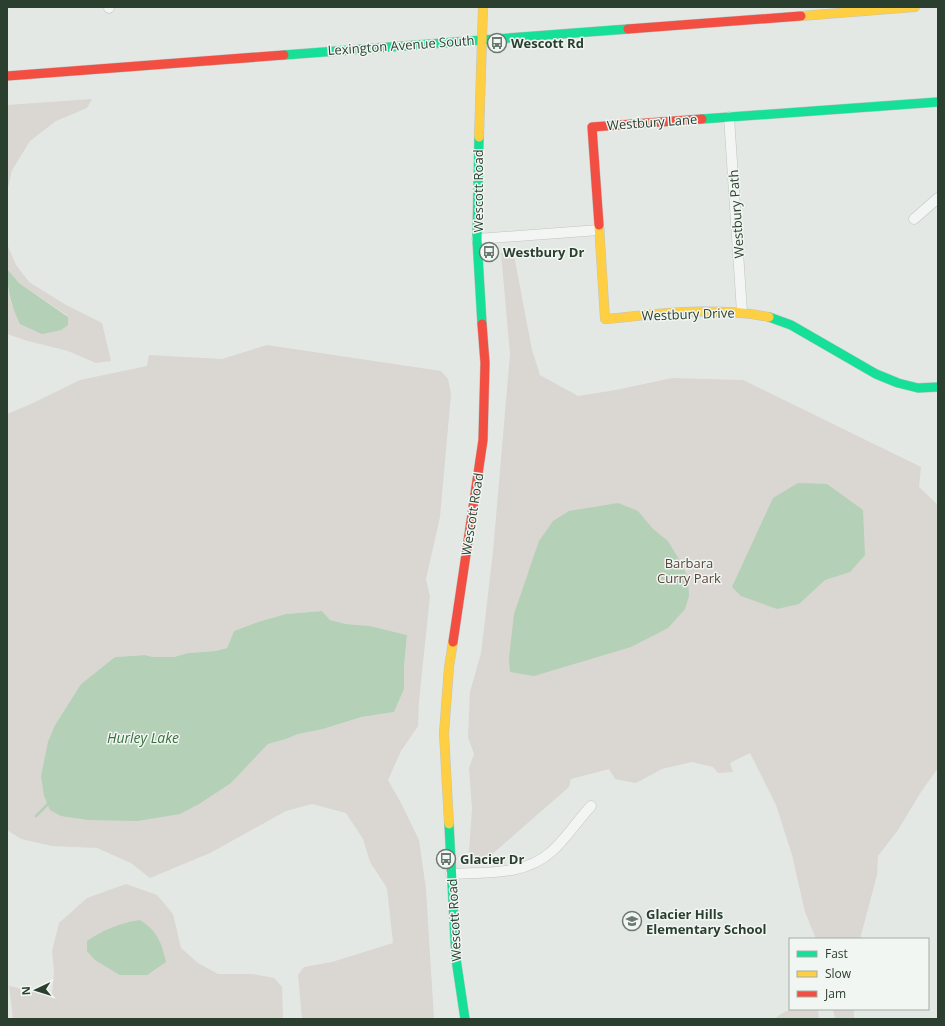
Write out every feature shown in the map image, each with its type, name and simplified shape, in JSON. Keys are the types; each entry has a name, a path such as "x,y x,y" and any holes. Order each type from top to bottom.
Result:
{"street":[{"name":"Wescott Road","path":"465,1019 456,959 444,733 449,667 483,440 485,363 477,239 477,181 483,7"},
{"name":"Lexington Avenue South","path":"7,76 839,10 915,7"},
{"name":"Westbury Lane","path":"599,230 592,127 938,102"},
{"name":"Westbury Path","path":"729,117 742,312"},
{"path":"914,219 938,198"},
{"path":"477,239 599,230"},
{"name":"Westbury Drive","path":"599,230 606,319 709,311 742,312 772,318 797,327 883,378 910,387 938,387"},
{"path":"451,874 515,870 534,864 557,846 591,806"}],"green space":[{"path":"92,99 87,108 56,121 30,141 12,170 7,192 7,105"},
{"path":"7,244 16,265 29,282 66,305 102,323 111,361 96,363 68,351 7,334 7,285 12,306 68,316 19,283 7,269"},
{"name":"Barbara Curry Park","path":"513,250 532,350 540,375 578,396 616,390 672,378 743,380 921,467 919,487 938,505 938,768 921,792 898,830 878,856 877,875 860,938 816,938 805,912 792,855 776,805 750,753 730,763 733,772 718,773 713,767 692,762 662,769 636,783 615,779 609,769 571,779 569,787 483,862 469,852 472,809 469,768 474,754 468,737 470,692 481,653 493,552 510,354 501,253"},
{"path":"267,345 441,371 448,379 451,394 440,517 426,579 430,596 419,701 418,726 401,751 388,780 419,840 426,889 434,1019 302,1019 298,975 304,967 332,962 393,943 387,888 370,862 363,839 346,813 312,804 286,811 210,853 150,878 131,863 97,848 52,846 21,839 7,830 7,414 80,380 147,366 149,355 222,359","holes":["322,611 330,620 346,624 370,626 407,635 404,666 404,689 394,712 363,717 323,729 298,734 268,744 231,783 55,725 81,684 115,657 145,655 153,657 174,657 188,653 215,651 227,648 234,631 286,614"]},
{"path":"126,884 157,895 173,914 181,948 198,963 218,974 252,974 274,978 282,987 283,1019 13,1019 9,986 52,996 54,971 52,951 59,923 87,898"},
{"path":"818,1010 819,1019 774,1019 786,1011"},
{"path":"833,1010 854,1010 854,1019 835,1019"}],"water":[{"path":"7,269 19,283 68,317 68,325 61,330 42,334 20,324 10,297"},
{"path":"798,483 827,484 863,510 865,555 850,572 825,580 799,604 777,609 741,596 732,587 773,498"},
{"path":"618,503 638,511 653,529 668,541 683,566 688,579 689,596 685,609 668,628 631,647 534,676 510,672 509,658 514,614 539,541 553,521 569,511"},
{"name":"Hurley Lake","path":"322,611 330,620 346,624 370,626 407,635 404,666 404,689 394,712 362,717 323,729 298,734 268,744 231,783 199,804 180,814 137,821 88,820 61,816 50,810 44,796 41,776 48,742 55,725 81,684 115,657 145,655 153,657 174,657 188,653 215,651 227,648 234,631 286,614"},
{"path":"140,920 155,933 166,962 147,975 120,975 95,960 87,951 87,941 93,937 119,925"}],"waterway":[{"path":"36,816 50,802"}],"traffic: fast":[{"path":"284,55 628,29"},
{"path":"702,119 938,102"},
{"path":"479,137 477,239 482,324"},
{"path":"769,317 791,325 876,374 898,383 918,388 938,387"},
{"path":"449,824 456,959 465,1019"}],"traffic: slow":[{"path":"479,137 483,7"},
{"path":"801,16 915,7"},
{"path":"599,225 605,319 666,313 707,311 769,317"},
{"path":"449,824 444,733 449,667 453,642"}],"traffic: jam":[{"path":"628,29 801,16"},
{"path":"7,76 284,55"},
{"path":"599,225 592,127 702,119"},
{"path":"453,642 483,440 485,363 482,324"}],"place":[{"name":"Wescott Rd","path":"497,43"},
{"name":"Westbury Dr","path":"489,252"},
{"name":"Glacier Dr","path":"446,859"},
{"name":"Glacier Hills Elementary School","path":"632,921"}]}
